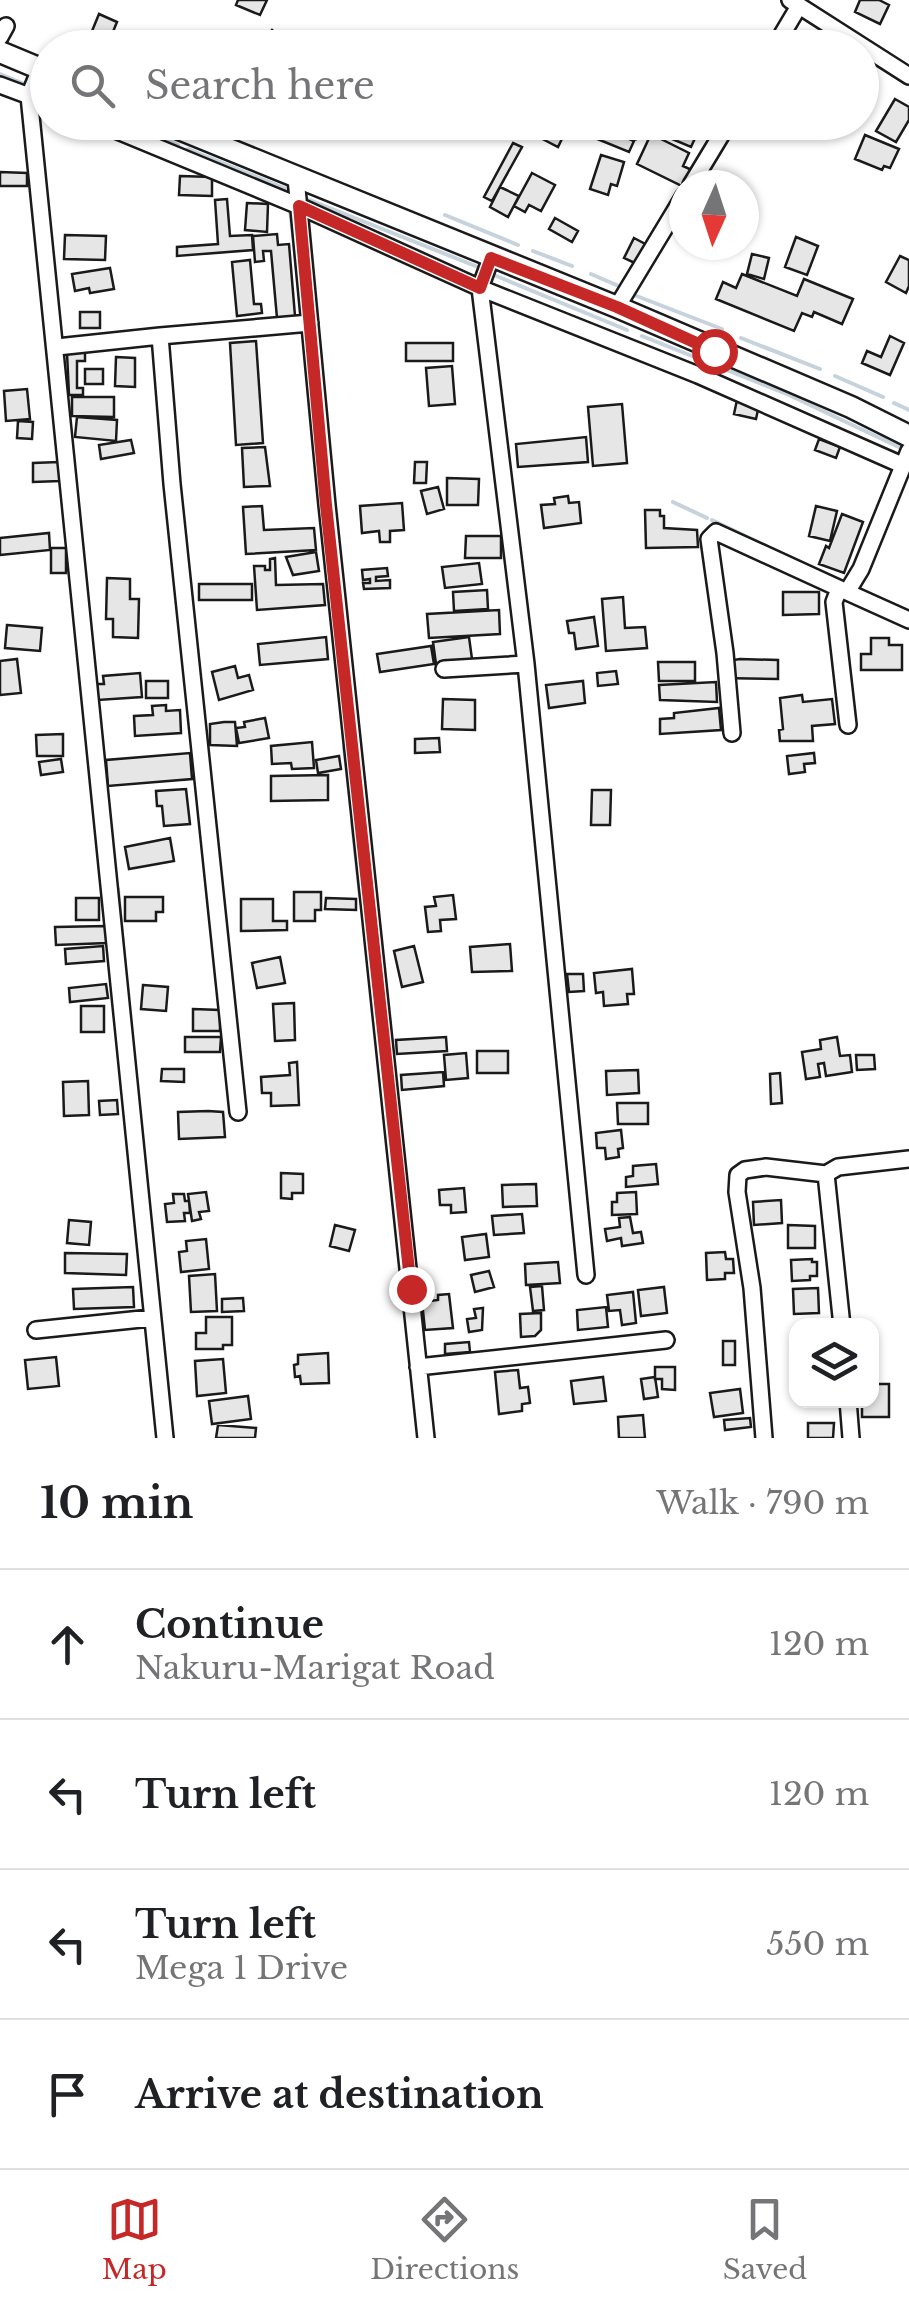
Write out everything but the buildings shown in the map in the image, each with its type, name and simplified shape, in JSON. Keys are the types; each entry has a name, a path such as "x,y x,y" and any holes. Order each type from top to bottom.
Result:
{"main road":[{"path":"0,52 30,64"},
{"path":"203,140 617,307 909,436"}],"street":[{"path":"782,30 795,3 837,30"},
{"path":"879,57 909,76"},
{"path":"0,85 30,96"},
{"path":"35,140 165,1438"},
{"path":"145,140 480,288 906,458 861,569 834,602 848,726"},
{"path":"180,156 186,140"},
{"path":"700,170 718,140"},
{"path":"296,178 326,505 426,1438"},
{"path":"617,307 669,221"},
{"path":"491,258 480,288 526,664 586,1275"},
{"path":"56,348 310,323"},
{"path":"160,336 238,1112"},
{"path":"732,733 709,539 716,532 909,620"},
{"path":"444,669 526,664"},
{"path":"764,1438 752,1288 736,1192 738,1175 766,1167 826,1174 838,1167 909,1159"},
{"path":"826,1174 841,1318"},
{"path":"36,1330 151,1318"},
{"path":"418,1367 666,1340"},
{"path":"849,1408 851,1438"}],"waterway":[{"path":"0,74 27,85"},
{"path":"166,140 178,145"},
{"path":"188,149 289,190 289,197"},
{"path":"307,199 478,267"},
{"path":"290,209 300,296"},
{"path":"445,215 518,245"},
{"path":"533,251 572,266"},
{"path":"591,274 621,287"},
{"path":"494,275 627,330"},
{"path":"634,295 722,329"},
{"path":"642,336 789,395 903,449"},
{"path":"741,338 820,369"},
{"path":"835,376 883,397"},
{"path":"894,403 909,410"},
{"path":"673,502 707,518"},
{"path":"712,520 766,546"},
{"path":"322,529 331,609"},
{"path":"770,548 791,558"},
{"path":"343,725 344,740"},
{"path":"344,747 351,807"},
{"path":"352,822 360,896"},
{"path":"118,889 126,980"}],"route":[{"path":"411,1289 326,505 299,206 480,288 491,258 617,307 714,351"}]}
